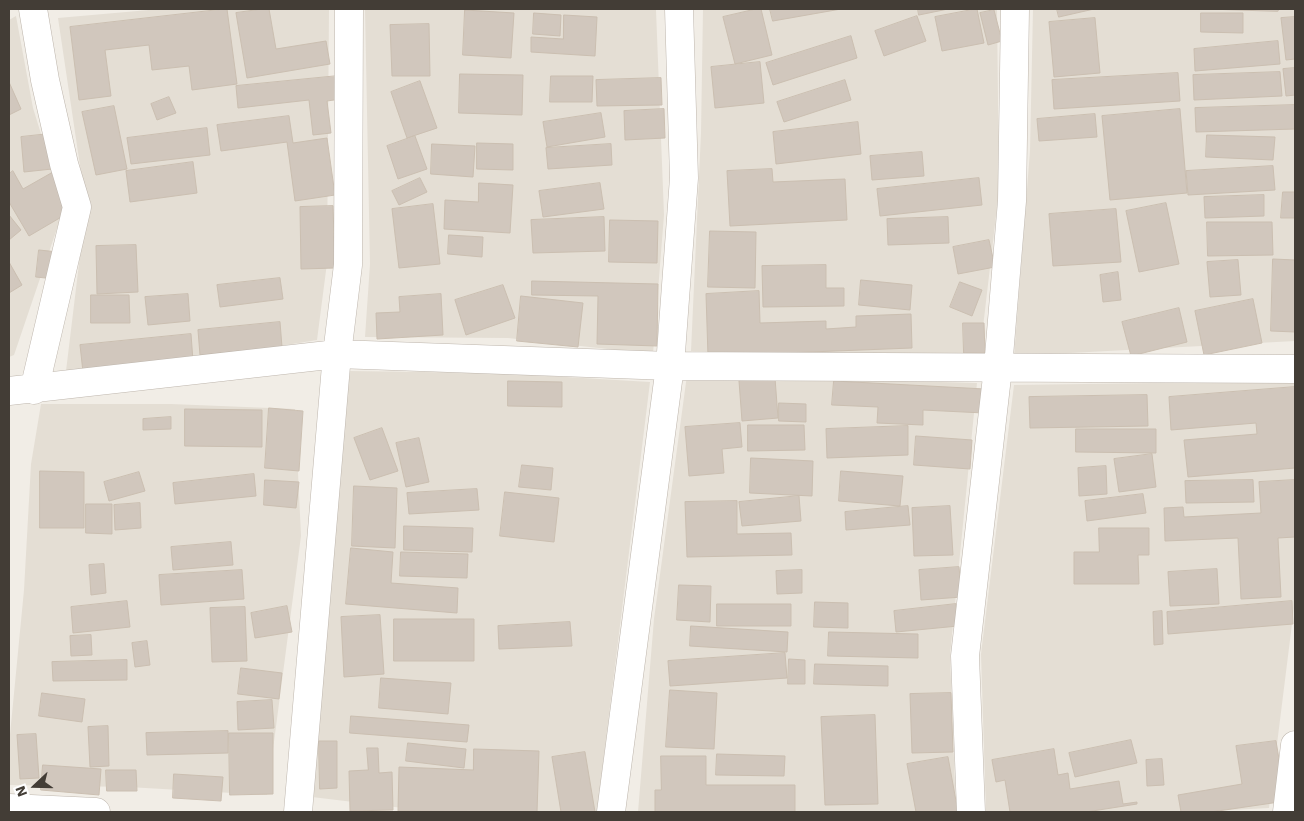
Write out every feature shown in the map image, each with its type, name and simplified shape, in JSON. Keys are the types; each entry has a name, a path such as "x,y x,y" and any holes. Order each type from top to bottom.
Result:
{"street":[{"path":"33,9 45,80 64,164 77,206 15,394 337,354 670,366 1295,369"},
{"path":"298,812 337,354 348,265 349,9"},
{"path":"610,812 670,366 684,178 679,9"},
{"path":"972,812 966,656 998,368 1012,201 1015,9"},
{"path":"1287,812 1295,745"},
{"path":"9,808 96,812"}],"shaded area":[{"path":"160,9 329,9 327,263 317,340 181,362 66,371 86,206 58,18"},
{"path":"365,9 656,10 664,215 653,354 508,338 365,337 370,264"},
{"path":"703,9 997,9 999,190 980,353 852,355 691,351 701,133"},
{"path":"1033,9 1295,9 1295,341 1014,356 1030,151"},
{"path":"16,16 33,108 64,208 14,355 9,357 9,20"},
{"path":"348,371 498,373 650,382 597,812 436,812 312,797"},
{"path":"687,375 977,383 950,655 956,812 638,812 654,619"},
{"path":"1295,381 1295,600 1269,808 1193,812 986,812 981,654 1014,385"},
{"path":"41,404 171,404 295,409 301,536 267,795 128,787 9,785 9,745 24,590 31,464"}],"building":[{"path":"227,9 237,84 192,90 189,66 152,70 149,45 105,50 111,96 79,100 70,27"},
{"path":"269,9 276,49 326,41 330,64 247,78 236,13"},
{"path":"761,9 772,55 735,64 723,17"},
{"path":"770,9 841,9 773,21"},
{"path":"918,9 948,9 919,15"},
{"path":"977,9 984,43 942,51 935,17"},
{"path":"1057,9 1094,9 1059,17"},
{"path":"1208,9 1279,9 1278,11"},
{"path":"465,10 514,13 511,58 463,55"},
{"path":"994,10 1002,41 988,45 980,13"},
{"path":"534,13 561,15 560,36 533,34"},
{"path":"1201,13 1243,13 1243,33 1201,32"},
{"path":"564,15 597,17 595,56 531,52 531,37 563,39"},
{"path":"917,16 926,41 884,56 875,31"},
{"path":"1295,17 1295,59 1286,60 1281,18"},
{"path":"1095,18 1100,73 1054,77 1049,22"},
{"path":"429,24 430,76 392,76 390,25"},
{"path":"851,36 857,58 773,85 766,63"},
{"path":"1278,41 1280,64 1195,71 1194,49"},
{"path":"760,62 764,103 715,108 711,67"},
{"path":"1295,68 1295,95 1286,96 1283,69"},
{"path":"1280,72 1282,96 1194,100 1193,75"},
{"path":"1178,73 1180,101 1054,109 1052,80"},
{"path":"460,74 523,75 522,115 459,113"},
{"path":"338,76 341,99 327,101 331,133 313,135 309,100 238,108 236,86"},
{"path":"551,76 593,76 592,102 550,102"},
{"path":"661,78 662,105 597,106 596,80"},
{"path":"845,80 851,100 784,122 777,102"},
{"path":"420,81 437,128 407,138 391,92"},
{"path":"9,82 21,109 9,115"},
{"path":"169,97 176,113 157,120 151,104"},
{"path":"1295,105 1295,129 1196,132 1195,108"},
{"path":"114,106 127,169 96,175 82,112"},
{"path":"664,109 665,138 625,140 624,111"},
{"path":"1180,109 1187,193 1110,200 1102,116"},
{"path":"601,113 605,137 547,147 543,122"},
{"path":"1095,114 1097,137 1039,141 1037,119"},
{"path":"289,116 293,143 327,138 335,195 295,201 287,142 221,151 217,125"},
{"path":"858,122 861,154 776,164 773,132"},
{"path":"207,128 210,155 131,164 127,138"},
{"path":"49,134 52,169 24,172 21,137"},
{"path":"1207,135 1275,137 1273,160 1206,157"},
{"path":"415,136 427,169 398,179 387,146"},
{"path":"477,143 513,144 513,170 477,169"},
{"path":"432,144 475,146 473,177 431,174"},
{"path":"611,144 612,165 548,169 546,148"},
{"path":"922,152 924,176 872,180 870,156"},
{"path":"193,162 197,193 130,202 126,171"},
{"path":"1273,166 1275,190 1188,195 1186,171"},
{"path":"772,169 773,182 845,179 847,220 730,226 727,171"},
{"path":"13,171 23,189 53,172 75,209 29,236 9,202 9,174"},
{"path":"420,178 427,192 399,205 392,191"},
{"path":"979,178 982,205 880,216 877,189"},
{"path":"479,183 513,185 510,233 444,229 445,200 478,202"},
{"path":"600,183 604,209 543,217 539,191"},
{"path":"1283,192 1295,192 1295,218 1281,218"},
{"path":"1264,195 1264,216 1205,218 1204,197"},
{"path":"1166,203 1179,264 1139,272 1126,211"},
{"path":"433,204 440,264 399,268 392,209"},
{"path":"333,206 335,268 301,269 300,207"},
{"path":"1116,209 1121,262 1053,266 1049,214"},
{"path":"9,215 21,230 9,240"},
{"path":"604,217 605,251 533,253 531,220"},
{"path":"948,217 949,243 888,245 887,219"},
{"path":"610,220 658,221 657,263 609,262"},
{"path":"1207,222 1272,222 1273,255 1208,256"},
{"path":"710,231 756,232 755,288 708,287"},
{"path":"449,235 483,237 482,257 448,254"},
{"path":"989,240 995,267 958,274 953,247"},
{"path":"136,245 138,292 97,294 96,246"},
{"path":"39,250 58,252 55,279 36,277"},
{"path":"1273,259 1295,260 1295,332 1271,331"},
{"path":"1238,260 1241,295 1210,297 1207,262"},
{"path":"9,262 22,285 9,293"},
{"path":"826,265 826,288 844,288 844,306 763,307 762,266"},
{"path":"1118,272 1121,300 1103,302 1100,275"},
{"path":"280,278 283,299 220,307 217,285"},
{"path":"861,280 912,285 910,310 859,305"},
{"path":"532,281 658,284 657,346 597,344 598,296 532,295"},
{"path":"960,282 982,290 972,316 950,307"},
{"path":"503,285 515,318 466,335 455,300"},
{"path":"759,291 760,323 826,321 826,329 856,327 856,316 911,314 912,348 708,356 706,294"},
{"path":"188,294 190,321 148,325 145,297"},
{"path":"441,294 443,335 377,339 376,313 400,312 399,297"},
{"path":"91,295 129,295 130,323 91,323"},
{"path":"521,296 583,303 578,347 517,341"},
{"path":"1253,299 1262,343 1204,355 1195,311"},
{"path":"1179,308 1187,342 1131,356 1122,322"},
{"path":"280,322 282,347 200,355 198,330"},
{"path":"963,323 984,323 985,353 964,353"},
{"path":"191,334 193,361 83,372 80,345"},
{"path":"775,378 778,418 742,421 739,381"},
{"path":"508,381 562,382 562,407 508,406"},
{"path":"834,381 985,389 984,413 923,410 923,425 877,423 878,407 832,405"},
{"path":"1295,387 1295,468 1188,477 1184,440 1257,434 1256,423 1171,430 1169,397"},
{"path":"1147,395 1148,426 1030,428 1029,397"},
{"path":"779,403 806,404 806,422 779,421"},
{"path":"269,408 303,411 299,471 265,468"},
{"path":"185,409 262,410 262,447 185,446"},
{"path":"171,417 171,429 143,430 143,419"},
{"path":"740,423 742,447 722,449 724,473 689,476 685,427"},
{"path":"748,425 804,425 805,450 748,451"},
{"path":"908,426 908,455 827,458 826,429"},
{"path":"382,428 398,471 370,480 354,438"},
{"path":"1076,429 1156,429 1156,453 1076,452"},
{"path":"916,436 972,440 970,469 914,465"},
{"path":"419,438 429,482 406,487 396,443"},
{"path":"1152,454 1156,487 1119,492 1114,459"},
{"path":"751,458 813,461 812,496 750,493"},
{"path":"522,465 553,468 551,490 519,487"},
{"path":"1106,466 1107,494 1079,496 1078,468"},
{"path":"40,471 84,472 84,528 40,528"},
{"path":"841,471 903,476 900,506 839,501"},
{"path":"139,472 145,491 109,501 104,482"},
{"path":"254,474 256,496 175,504 173,483"},
{"path":"265,480 299,482 296,508 264,505"},
{"path":"1253,480 1254,502 1186,503 1185,481"},
{"path":"1295,480 1295,537 1278,538 1281,597 1241,599 1238,538 1165,541 1164,508 1183,507 1184,517 1261,513 1259,482"},
{"path":"354,486 397,488 395,548 352,546"},
{"path":"477,489 479,510 409,514 407,493"},
{"path":"505,492 559,498 554,542 500,536"},
{"path":"1143,494 1146,513 1087,521 1085,501"},
{"path":"799,496 801,521 742,526 739,502"},
{"path":"737,501 737,534 791,533 792,555 687,557 685,502"},
{"path":"140,503 141,528 115,530 114,505"},
{"path":"86,504 112,504 112,534 86,533"},
{"path":"908,506 910,525 846,530 845,512"},
{"path":"950,506 953,555 914,556 912,508"},
{"path":"404,526 473,528 472,552 404,550"},
{"path":"1099,528 1149,528 1149,555 1138,555 1139,584 1074,584 1074,552 1099,552"},
{"path":"231,542 233,565 173,570 171,547"},
{"path":"351,548 393,552 391,583 458,588 457,613 346,604"},
{"path":"401,552 468,554 467,578 400,576"},
{"path":"104,564 106,593 91,595 89,565"},
{"path":"959,567 962,597 921,600 919,570"},
{"path":"1217,569 1219,604 1170,606 1168,572"},
{"path":"242,570 244,599 161,605 159,575"},
{"path":"802,570 802,593 777,594 776,571"},
{"path":"679,585 711,586 710,622 677,620"},
{"path":"127,601 130,627 73,633 71,607"},
{"path":"1292,601 1293,624 1168,634 1167,612"},
{"path":"815,602 848,603 848,628 814,627"},
{"path":"717,604 791,604 791,626 717,626"},
{"path":"956,604 958,626 896,632 894,611"},
{"path":"287,606 292,632 255,638 251,613"},
{"path":"245,607 247,661 212,662 210,608"},
{"path":"1162,611 1163,644 1154,645 1153,612"},
{"path":"380,615 384,674 344,677 341,617"},
{"path":"394,619 474,619 474,661 394,661"},
{"path":"570,622 572,646 499,649 498,626"},
{"path":"691,626 788,632 787,652 690,646"},
{"path":"829,632 918,634 918,658 828,656"},
{"path":"91,635 92,655 71,656 70,636"},
{"path":"147,641 150,665 135,667 132,643"},
{"path":"785,653 787,678 670,686 668,661"},
{"path":"789,659 805,660 805,684 788,684"},
{"path":"127,660 127,680 53,681 52,662"},
{"path":"815,664 888,666 888,686 814,684"},
{"path":"241,668 282,673 279,699 238,694"},
{"path":"381,678 451,683 448,714 379,708"},
{"path":"670,690 717,693 714,749 666,747"},
{"path":"42,693 85,699 82,722 39,716"},
{"path":"951,693 953,752 912,753 910,694"},
{"path":"272,700 274,728 238,730 237,702"},
{"path":"875,715 878,804 825,805 821,717"},
{"path":"351,716 469,725 467,742 350,733"},
{"path":"108,726 109,766 90,767 88,727"},
{"path":"228,731 228,753 147,755 146,733"},
{"path":"229,733 273,733 273,794 230,795"},
{"path":"36,734 39,778 20,779 17,735"},
{"path":"1131,740 1137,763 1075,777 1069,753"},
{"path":"319,741 337,741 337,788 320,789"},
{"path":"1276,741 1286,801 1211,812 1181,812 1178,795 1242,784 1236,746"},
{"path":"408,743 466,749 464,768 406,761"},
{"path":"367,748 378,748 379,773 392,772 393,810 350,811 349,771 368,770"},
{"path":"474,749 539,751 537,812 398,811 399,767 473,770"},
{"path":"1054,749 1058,775 1068,773 1070,789 1119,781 1123,804 1137,802 1137,804 1086,812 1010,812 1005,780 996,782 992,760"},
{"path":"585,752 595,812 561,812 552,757"},
{"path":"717,754 785,756 784,776 716,775"},
{"path":"661,756 706,756 706,785 795,785 795,812 655,812 655,790 661,790"},
{"path":"948,757 958,812 916,812 907,764"},
{"path":"1162,759 1164,785 1147,786 1146,760"},
{"path":"43,765 101,769 99,795 41,790"},
{"path":"106,770 136,770 137,791 107,791"},
{"path":"174,774 223,777 221,801 173,798"}]}
